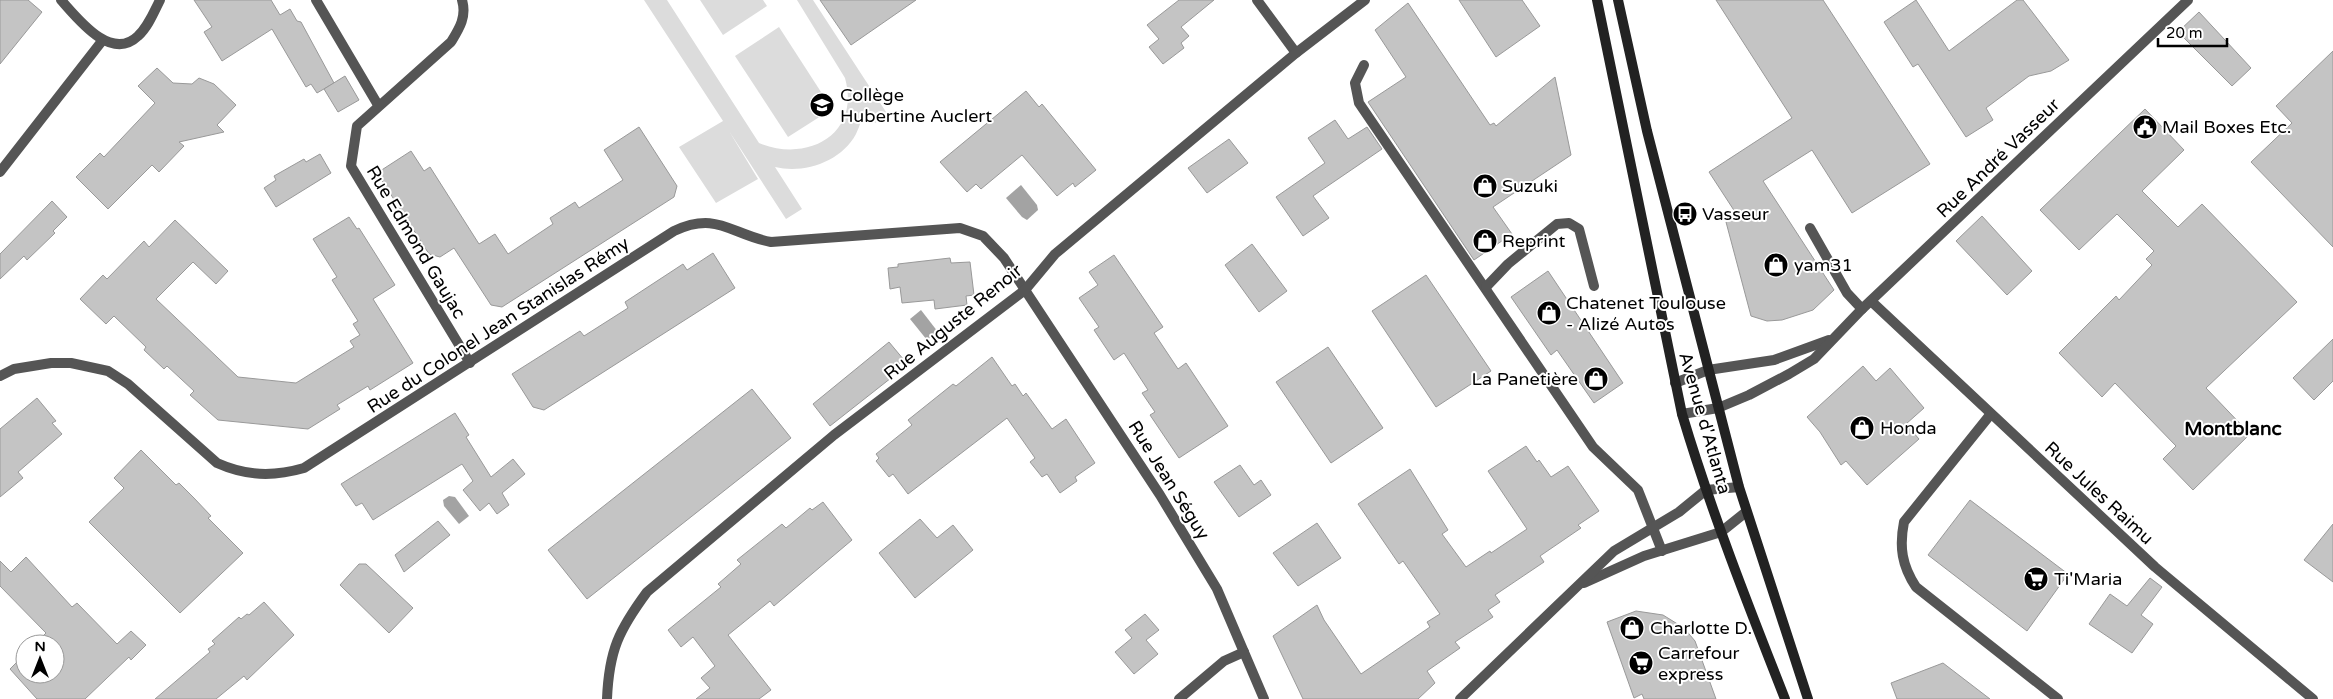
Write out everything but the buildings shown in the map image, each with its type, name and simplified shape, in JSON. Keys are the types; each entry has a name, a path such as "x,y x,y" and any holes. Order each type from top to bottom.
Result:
{"main road":[{"name":"Avenue d'Atlanta","path":"1597,0 1682,414 1721,532 1785,699"},
{"name":"Avenue d'Atlanta","path":"1618,0 1647,131 1739,487 1808,699"}],"street":[{"path":"61,0 102,41 121,44 139,36 160,0"},
{"path":"316,0 378,105"},
{"name":"Rue Edmond Gaujac","path":"462,0 464,8 461,25 451,42 378,105 357,126 352,166 470,363"},
{"path":"1257,0 1296,53"},
{"name":"Rue Auguste Renoir","path":"607,699 614,645 628,618 647,592 834,435 1025,290 1055,254 1296,53 1365,0"},
{"name":"Rue André Vasseur","path":"1682,414 1718,408 1749,395 1814,359 1830,340 1862,309 2188,0"},
{"path":"0,172 102,41"},
{"path":"1364,65 1355,83 1359,103 1466,263 1486,287 1593,446 1638,490 1662,551"},
{"name":"Rue du Colonel Jean Stanislas Rémy","path":"0,376 14,369 51,363 71,363 108,371 128,384 216,462 243,472 274,474 304,468 674,231 690,223 711,222 732,228 751,238 771,242 960,228 983,236 1004,258 1025,290"},
{"path":"1486,287 1508,264 1557,224 1569,223 1579,230 1594,286"},
{"path":"1810,228 1847,293 1862,309"},
{"name":"Rue Jean Séguy","path":"1025,290 1160,495 1217,589 1264,699"},
{"name":"Rue Jules Raimu","path":"1871,301 1990,415 2155,567 2313,699"},
{"name":"Rue André Vasseur","path":"1675,383 1708,370 1774,360 1830,340"},
{"path":"1990,415 1904,522 1900,539 1906,573 1916,587 2058,699"},
{"path":"1460,699 1614,551 1679,512 1706,490 1739,487"},
{"path":"1576,586 1644,556 1721,532 1746,512"},
{"path":"1179,699 1224,660 1244,652"}],"shaded area":[{"path":"644,0 667,0 759,143 777,148 795,149 812,146 826,139 837,129 845,115 848,98 845,78 797,0 813,0 888,115 875,123 865,108 856,134 849,144 841,152 821,164 798,169 775,167 802,209 786,219 729,131 758,179 716,203 679,147 723,121"},
{"path":"700,0 763,0 767,6 723,35"},
{"path":"779,27 832,109 788,137 735,56"},
{"path":"1021,185 1037,205 1038,210 1027,220 1022,217 1006,198"},
{"path":"921,310 938,332 927,340 910,319"},
{"path":"449,496 455,497 469,516 459,524 444,506 443,500"}],"place":[{"name":"Collège Hubertine Auclert","path":"822,105"},
{"name":"Mail Boxes Etc.","path":"2145,127"},
{"name":"Suzuki","path":"1485,186"},
{"name":"Vasseur","path":"1685,214"},
{"name":"Reprint","path":"1485,241"},
{"name":"yam31","path":"1776,265"},
{"name":"Chatenet Toulouse - Alizé Autos","path":"1549,313"},
{"name":"La Panetière","path":"1596,379"},
{"name":"Honda","path":"1862,428"},
{"name":"Ti'Maria","path":"2036,579"},
{"name":"Charlotte D.","path":"1632,628"},
{"name":"Carrefour express","path":"1641,663"}],"district":[{"name":"Montblanc","path":"2233,429"}]}
